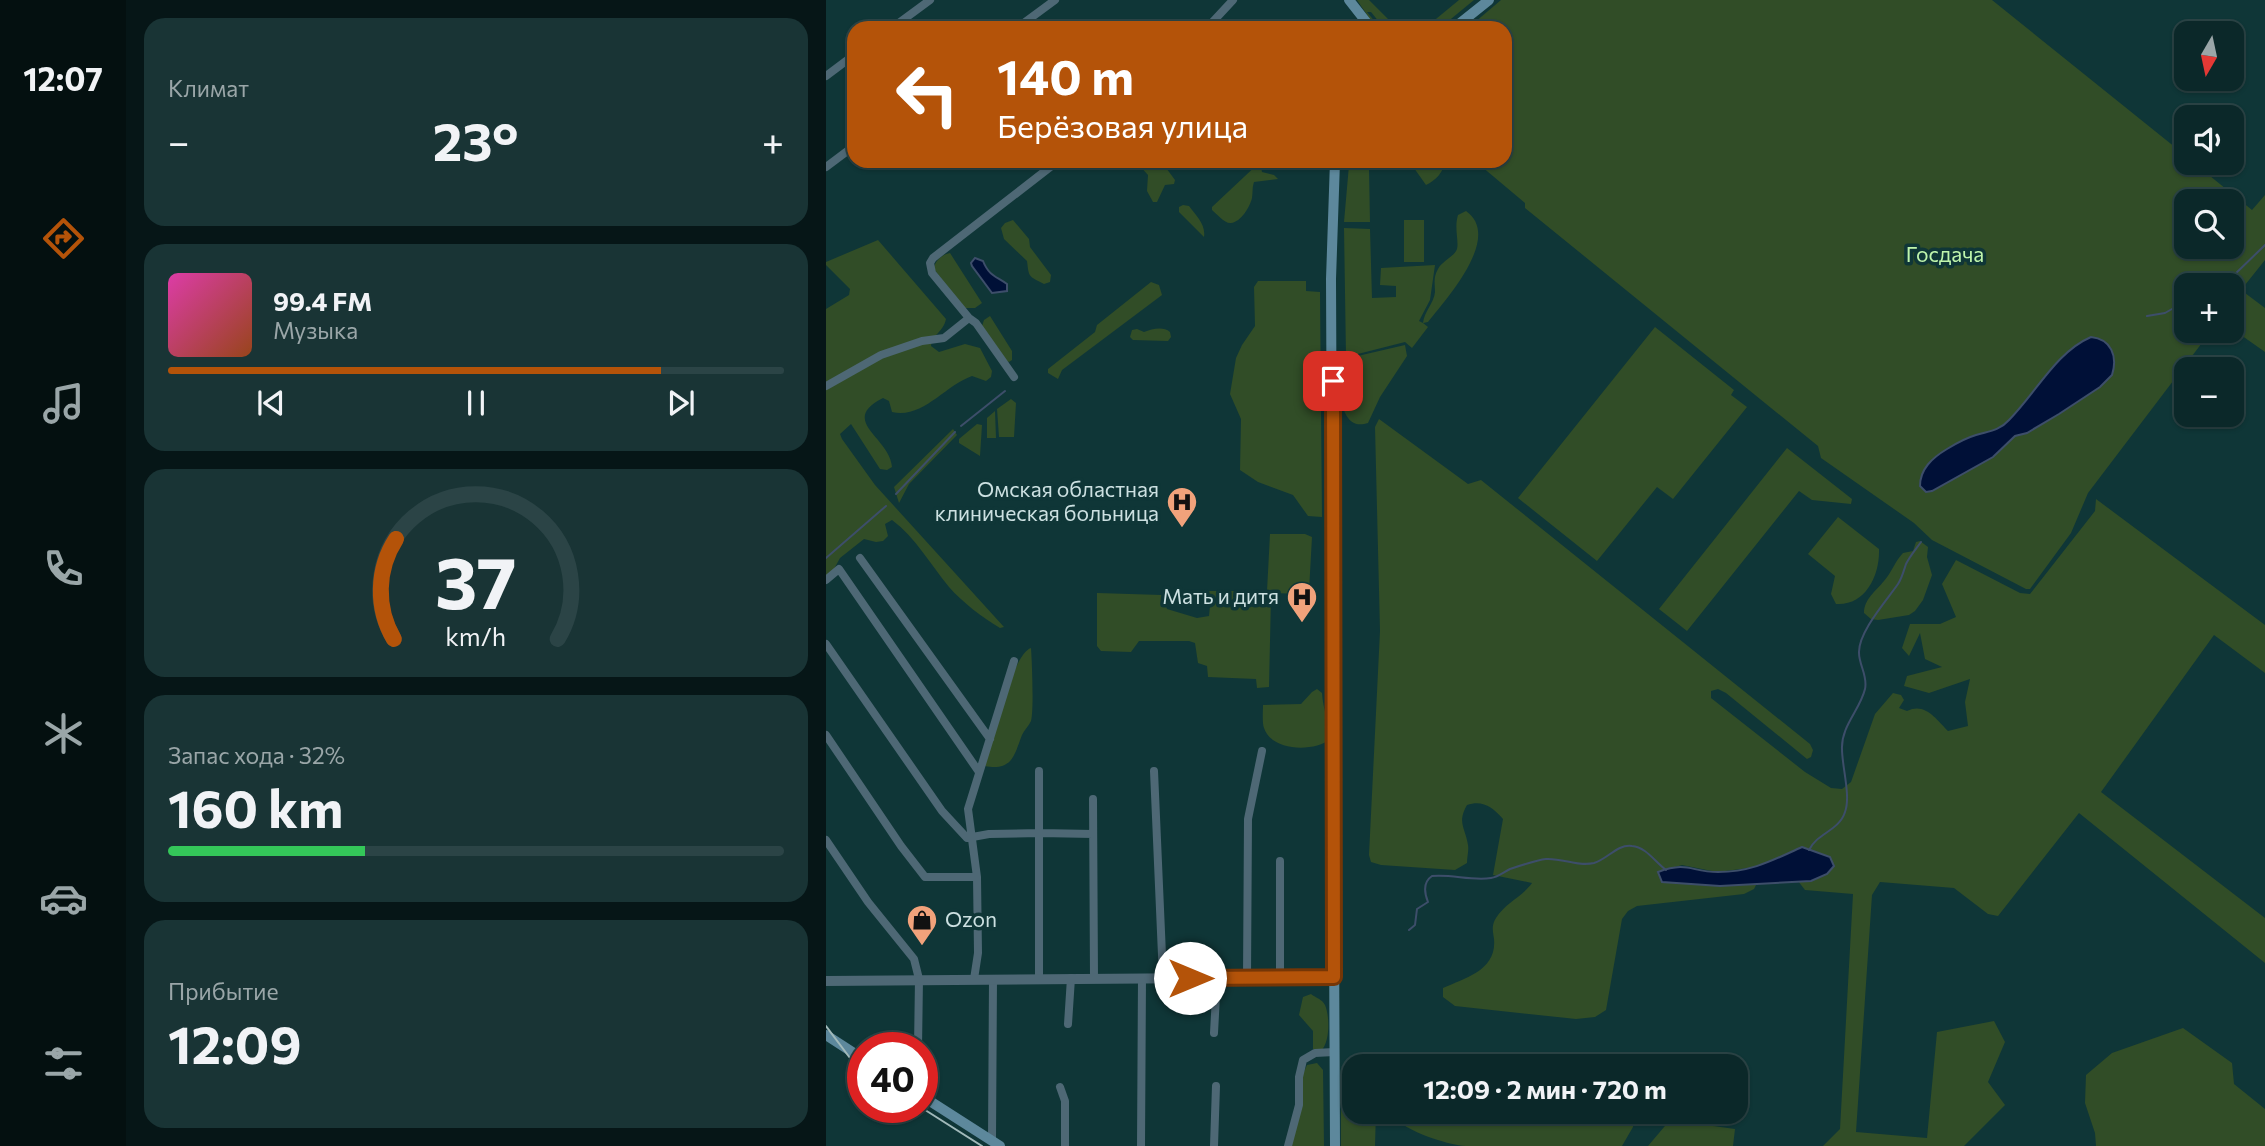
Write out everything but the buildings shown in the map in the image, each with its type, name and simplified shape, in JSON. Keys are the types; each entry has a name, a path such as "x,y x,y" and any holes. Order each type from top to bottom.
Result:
{"main road":[{"path":"1348,0 1361,21"},
{"path":"1348,0 1365,21"},
{"path":"1463,21 1489,0"},
{"path":"1335,168 1331,279 1335,1146"},
{"path":"826,1035 847,1049"},
{"path":"938,1107 990,1143"}],"street":[{"path":"902,21 930,0"},
{"path":"1026,21 1055,0"},
{"path":"1214,21 1233,0"},
{"path":"826,76 847,60"},
{"path":"826,167 847,151"},
{"path":"1014,377 976,323 932,273 930,263 1049,168"},
{"path":"826,386 881,355 922,341 944,338 969,318"},
{"path":"860,558 990,739"},
{"path":"826,580 839,569 979,772"},
{"path":"826,644 942,811 963,835 971,838 989,834 1093,834"},
{"path":"974,979 978,953 977,877 968,809 1014,661"},
{"path":"826,736 925,877 977,877"},
{"path":"1247,977 1248,819 1262,751"},
{"path":"1039,771 1039,978"},
{"path":"1154,771 1163,978"},
{"path":"1093,799 1094,978"},
{"path":"826,840 868,902 914,959 919,979 918,1032"},
{"path":"1280,861 1280,977"},
{"path":"826,981 1334,977"},
{"path":"1068,1024 1071,978"},
{"path":"1141,1146 1142,978"},
{"path":"1214,1033 1217,978"},
{"path":"990,1143 993,979"},
{"path":"1288,1146 1297,1117 1299,1077 1303,1060 1315,1053 1335,1052"},
{"path":"1214,1146 1216,1086"},
{"path":"1060,1087 1065,1101 1065,1146"}],"green space":[{"path":"1357,0 1369,0 1390,21 1378,21 1371,12 1367,12 1374,21 1371,21"},
{"path":"1459,0 1474,0 1448,21 1434,21"},
{"name":"Госдача","path":"1501,0 1992,0 2174,146 2174,175 2209,175 2226,189 2174,189 2174,259 2244,259 2244,204 2252,210 2265,195 2265,260 2244,286 2244,273 2174,273 2174,343 2202,343 2191,357 2174,357 2174,380 2088,493 2071,533 2030,589 2026,589 1932,540 1914,523 1821,458 1818,446 1525,208 1525,203 1483,168 1512,168 1512,21 1476,21"},
{"path":"1142,168 1166,168 1175,180 1174,184 1165,185 1157,202 1153,202 1147,191 1148,175"},
{"path":"1254,168 1261,168 1262,172 1278,179 1254,182 1251,202 1235,222 1226,222 1212,207"},
{"path":"1349,168 1372,168 1369,169 1370,222 1344,222"},
{"path":"1414,168 1443,168 1433,181 1426,185"},
{"path":"1189,206 1200,220 1204,237 1179,212 1179,207"},
{"path":"1466,211 1476,222 1478,236 1475,251 1458,284 1428,322 1423,323 1434,296 1436,272 1457,249 1458,215"},
{"path":"1013,220 1029,239 1030,247 1051,275 1050,282 1044,284 1032,277 1027,261 1004,239 1001,228"},
{"path":"1404,220 1424,220 1424,262 1404,262"},
{"path":"1344,228 1370,229 1372,298 1396,297 1396,286 1380,285 1381,268 1435,265 1430,300 1419,321 1428,327 1412,348 1405,342 1346,357"},
{"path":"878,240 946,319 931,346 939,352 965,344 980,348 992,371 991,377 986,381 972,376 914,411 892,412 889,401 883,398 870,406 865,414 866,422 889,456 892,467 887,470 880,469 851,424 840,434 875,485 1004,627 993,624 960,599 916,543 892,520 885,524 888,536 883,541 864,539 840,558 826,577 826,309 849,295 850,289 826,262"},
{"path":"950,253 982,303 975,308 964,308 934,269 939,258"},
{"path":"1258,281 1306,281 1306,291 1320,292 1322,517 1308,516 1293,495 1258,482 1240,470 1241,419 1230,394 1236,358 1255,326 1254,287"},
{"path":"1151,282 1159,285 1162,295 1062,370 1058,379 1048,373 1048,369 1095,332 1097,325"},
{"name":"Госдача","path":"2244,292 2265,308 2265,352 2244,337"},
{"path":"990,316 1012,351 1012,360 1009,362 982,326 984,320"},
{"path":"1655,327 1734,390 1731,395 1747,407 1673,499 1657,487 1597,561 1518,498"},
{"path":"1164,329 1170,332 1171,337 1168,341 1133,340 1130,337 1132,330 1144,332"},
{"path":"1405,345 1407,356 1380,397 1368,423 1357,424 1350,420 1344,411 1341,388 1342,376 1349,358"},
{"path":"1011,399 1016,403 1014,437 999,437 997,409"},
{"path":"995,411 996,438 987,438 987,418"},
{"path":"1379,419 1468,484 1481,480 1810,744 1813,750 1811,757 1807,759 1726,693 1718,689 1711,691 1711,698 1805,772 1831,788 1842,789 1851,782 1875,714 1893,693 1901,695 1904,700 1899,708 1907,711 1925,710 1948,731 1968,726 1965,702 1970,679 1929,693 1904,686 1907,676 1942,667 1925,659 1920,633 1909,656 1902,648 1910,624 1940,624 1956,617 1942,584 1956,560 2020,593 2030,594 2095,511 2096,499 2265,625 2265,673 2214,635 2101,792 2265,918 2265,963 2079,813 1998,916 1988,914 1954,888 1880,882 1872,895 1856,1132 1927,1138 1937,1032 1994,1021 2005,1042 1988,1082 2005,1105 1964,1146 1823,1146 1840,1129 1853,894 1805,890 1798,881 1811,881 1801,848 1757,867 1717,872 1682,865 1658,872 1662,882 1720,886 1757,883 1754,889 1744,894 1637,906 1628,911 1622,919 1606,1010 1595,1017 1576,1019 1455,1006 1443,997 1443,988 1478,971 1491,958 1496,918 1532,883 1493,875 1503,819 1491,808 1478,803 1467,805 1464,811 1462,821 1468,847 1467,863 1455,870 1371,862 1369,855 1380,631 1375,427"},
{"path":"977,424 982,425 980,456 959,443 959,439"},
{"path":"953,429 957,435 909,484 899,503 894,487"},
{"path":"1787,448 1852,499 1851,504 1812,500 1799,491 1687,631 1659,609"},
{"path":"1838,517 1879,549 1879,559 1873,579 1863,595 1846,603 1836,604 1831,594 1835,576 1808,554"},
{"path":"1270,534 1305,534 1312,537 1309,591 1300,594 1274,593 1271,596 1269,687 1257,688 1256,679 1208,677 1207,666 1198,663 1195,643 1189,641 1139,641 1131,652 1101,651 1097,646 1097,593 1162,595 1167,609 1197,618 1209,616 1210,606 1203,594 1206,591 1267,591"},
{"path":"1920,541 1928,547 1927,557 1932,575 1923,600 1909,615 1871,619 1864,613 1868,599 1887,578 1900,556 1913,551 1916,542"},
{"path":"1031,648 1031,721 1011,760 1001,766 985,766 1010,682 1024,654"},
{"path":"1317,689 1322,693 1330,739 1305,748 1284,745 1269,736 1263,726 1263,705 1301,704"},
{"path":"1311,994 1324,1003 1327,1010 1328,1036 1321,1051 1313,1049 1313,1031 1299,1015 1303,997"},
{"path":"2183,1028 2232,1063 2234,1084 2265,1109 2265,1146 2096,1146 2095,1133 2085,1103 2086,1075 2112,1053"},
{"path":"1317,1063 1323,1070 1324,1146 1290,1146 1303,1074 1307,1065"},
{"path":"1341,1075 1342,1124 1376,1124 1375,1146 1341,1146"},
{"path":"1402,1124 1633,1124 1622,1146 1466,1146 1447,1143"},
{"path":"1667,1124 1699,1124 1735,1129 1733,1146 1648,1146"}],"water":[{"path":"975,258 983,261 990,273 1007,284 1007,291 992,293 972,266"},
{"path":"2091,337 2104,341 2113,355 2112,375 2100,387 2027,433 2015,436 1993,457 1932,491 1926,492 1920,486 1922,474 1932,460 1961,441 2005,424 2067,352"},
{"path":"1802,847 1830,857 1834,866 1827,874 1811,881 1720,886 1662,882 1658,872 1677,867 1709,872 1741,870"}],"waterway":[{"path":"2236,273 2265,245"},
{"path":"2147,316 2165,313 2174,308"},
{"path":"961,426 1005,391"},
{"path":"896,494 955,432"},
{"path":"826,558 886,506"},
{"path":"1809,850 1817,840 1838,824 1847,805 1842,741 1865,689 1859,653 1863,636 1898,584 1908,561 1921,542"},
{"path":"1409,930 1415,925 1417,909 1428,902 1425,888 1432,876 1491,878 1510,869 1546,859 1588,864 1627,846 1642,849 1666,870"}],"tram line":[{"path":"826,1026 847,1054"},
{"path":"938,1118 982,1146"}],"place":[{"name":"Омская областная клиническая больница","path":"1182,529"},
{"name":"Мать и дитя","path":"1302,624"},
{"name":"Ozon","path":"922,947"}],"route":[{"path":"1190,978 1334,977 1333,381"}]}
